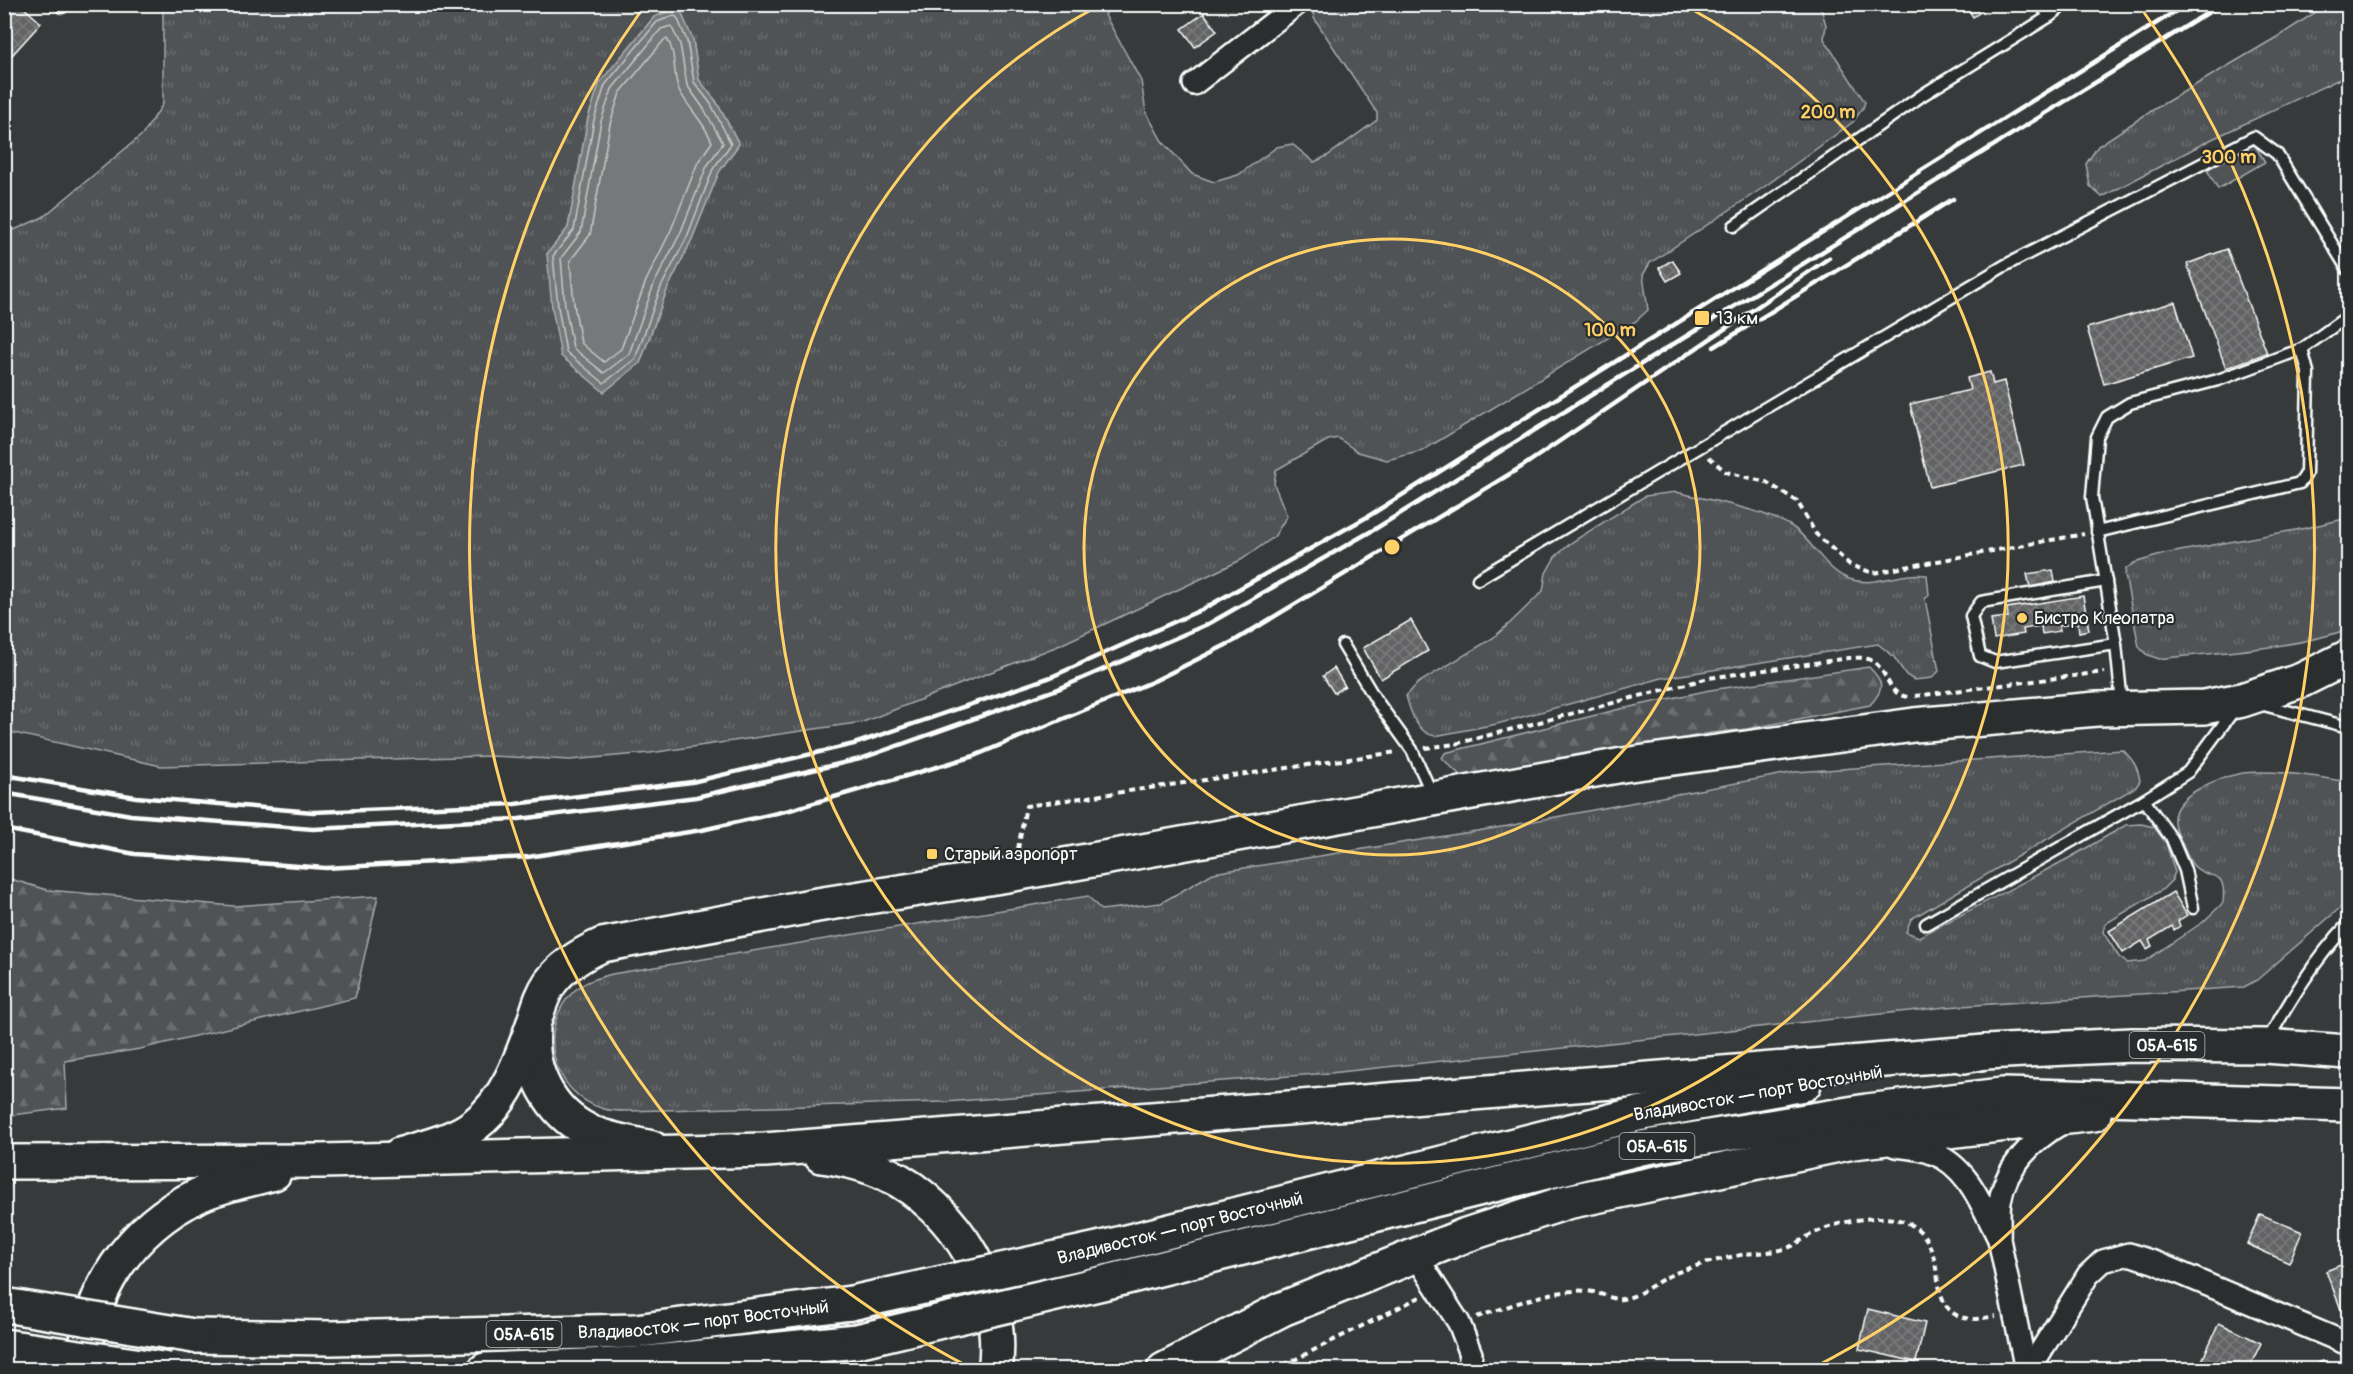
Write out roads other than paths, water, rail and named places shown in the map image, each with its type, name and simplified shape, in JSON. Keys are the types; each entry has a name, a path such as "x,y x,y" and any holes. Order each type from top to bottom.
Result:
{"main road":[{"path":"386,1159 450,1138 475,1126 501,1098 533,1025 540,1002 551,981 574,960 602,945 817,905 1014,874 1623,765 1902,727 2097,709 2204,707 2242,700 2301,680 2349,657"},
{"path":"533,1025 532,1048 537,1072 547,1093 561,1112 587,1130 602,1136 671,1152"},
{"name":"Владивосток — порт Восточный","path":"4,1305 194,1336 331,1338 635,1331 851,1303 1102,1248 1638,1114 1985,1052 2132,1045 2265,1046 2349,1052"},
{"path":"4,1162 322,1161 765,1150 1985,1052"},
{"name":"Владивосток — порт Восточный","path":"485,1370 636,1364 857,1341 1111,1281 1641,1148 1867,1111 2002,1095 2349,1105"},
{"path":"1164,1370 1282,1309 1466,1235 1567,1202 1853,1142 2215,1100"},
{"path":"765,1150 856,1162 887,1174 916,1192 942,1214 963,1240 979,1270 990,1301 996,1334 995,1370"},
{"path":"85,1370 91,1319 102,1290 123,1256 150,1226 175,1208 201,1194 322,1161"},
{"path":"4,1346 169,1370"}],"street":[{"path":"1194,84 1297,4"},
{"path":"2028,1370 1999,1239 2000,1200 2009,1176 2023,1154 2039,1137 2071,1117"},
{"path":"1853,1142 1915,1148 1934,1153 1972,1186 1999,1239"},
{"path":"2028,1370 2088,1275 2103,1261 2129,1254 2156,1263 2349,1344"},
{"path":"1416,1256 1459,1323 1471,1354 1468,1370"}],"lane":[{"path":"2040,4 2050,16"},
{"path":"1734,226 1924,94 2050,16 2065,4"},
{"path":"1478,579 2004,266 2254,137 2277,154 2349,270"},
{"path":"2122,710 2120,670 2092,497 2097,437 2107,417 2130,403 2218,380 2302,349 2349,316"},
{"path":"2097,532 2300,483 2306,474 2308,372 2302,349"},
{"path":"2106,581 1981,602 1971,616 1980,656 1995,662 2116,644"},
{"path":"1343,645 1376,700 1412,750 1434,799"},
{"path":"1926,924 2144,800 2187,772 2242,700 2349,727"},
{"path":"2144,800 2172,839 2185,870 2193,909"},
{"path":"2265,1046 2290,999 2324,950 2349,924"}],"water":[{"path":"679,7 693,40 699,80 716,101 739,144 719,172 692,239 667,290 640,363 604,392 561,356 552,308 547,254 568,228 588,118 600,82 654,17"}],"railway":[{"path":"4,775 136,797 313,812 515,804 692,782 854,744 1051,677 1203,609 1367,517 2187,4"},
{"path":"4,793 131,815 313,829 519,819 696,797 860,759 1058,689 1210,623 1375,529 2222,4"},
{"path":"1714,347 1953,199"},
{"path":"4,829 135,854 326,868 528,857 702,830 790,810 974,756 1154,681 1234,641 1523,466 1829,258"}],"place":[{"name":"13 км","path":"1702,318"},
{"name":"Бистро Клеопатра","path":"2022,618"},
{"name":"Старый аэропорт","path":"932,854"}]}
